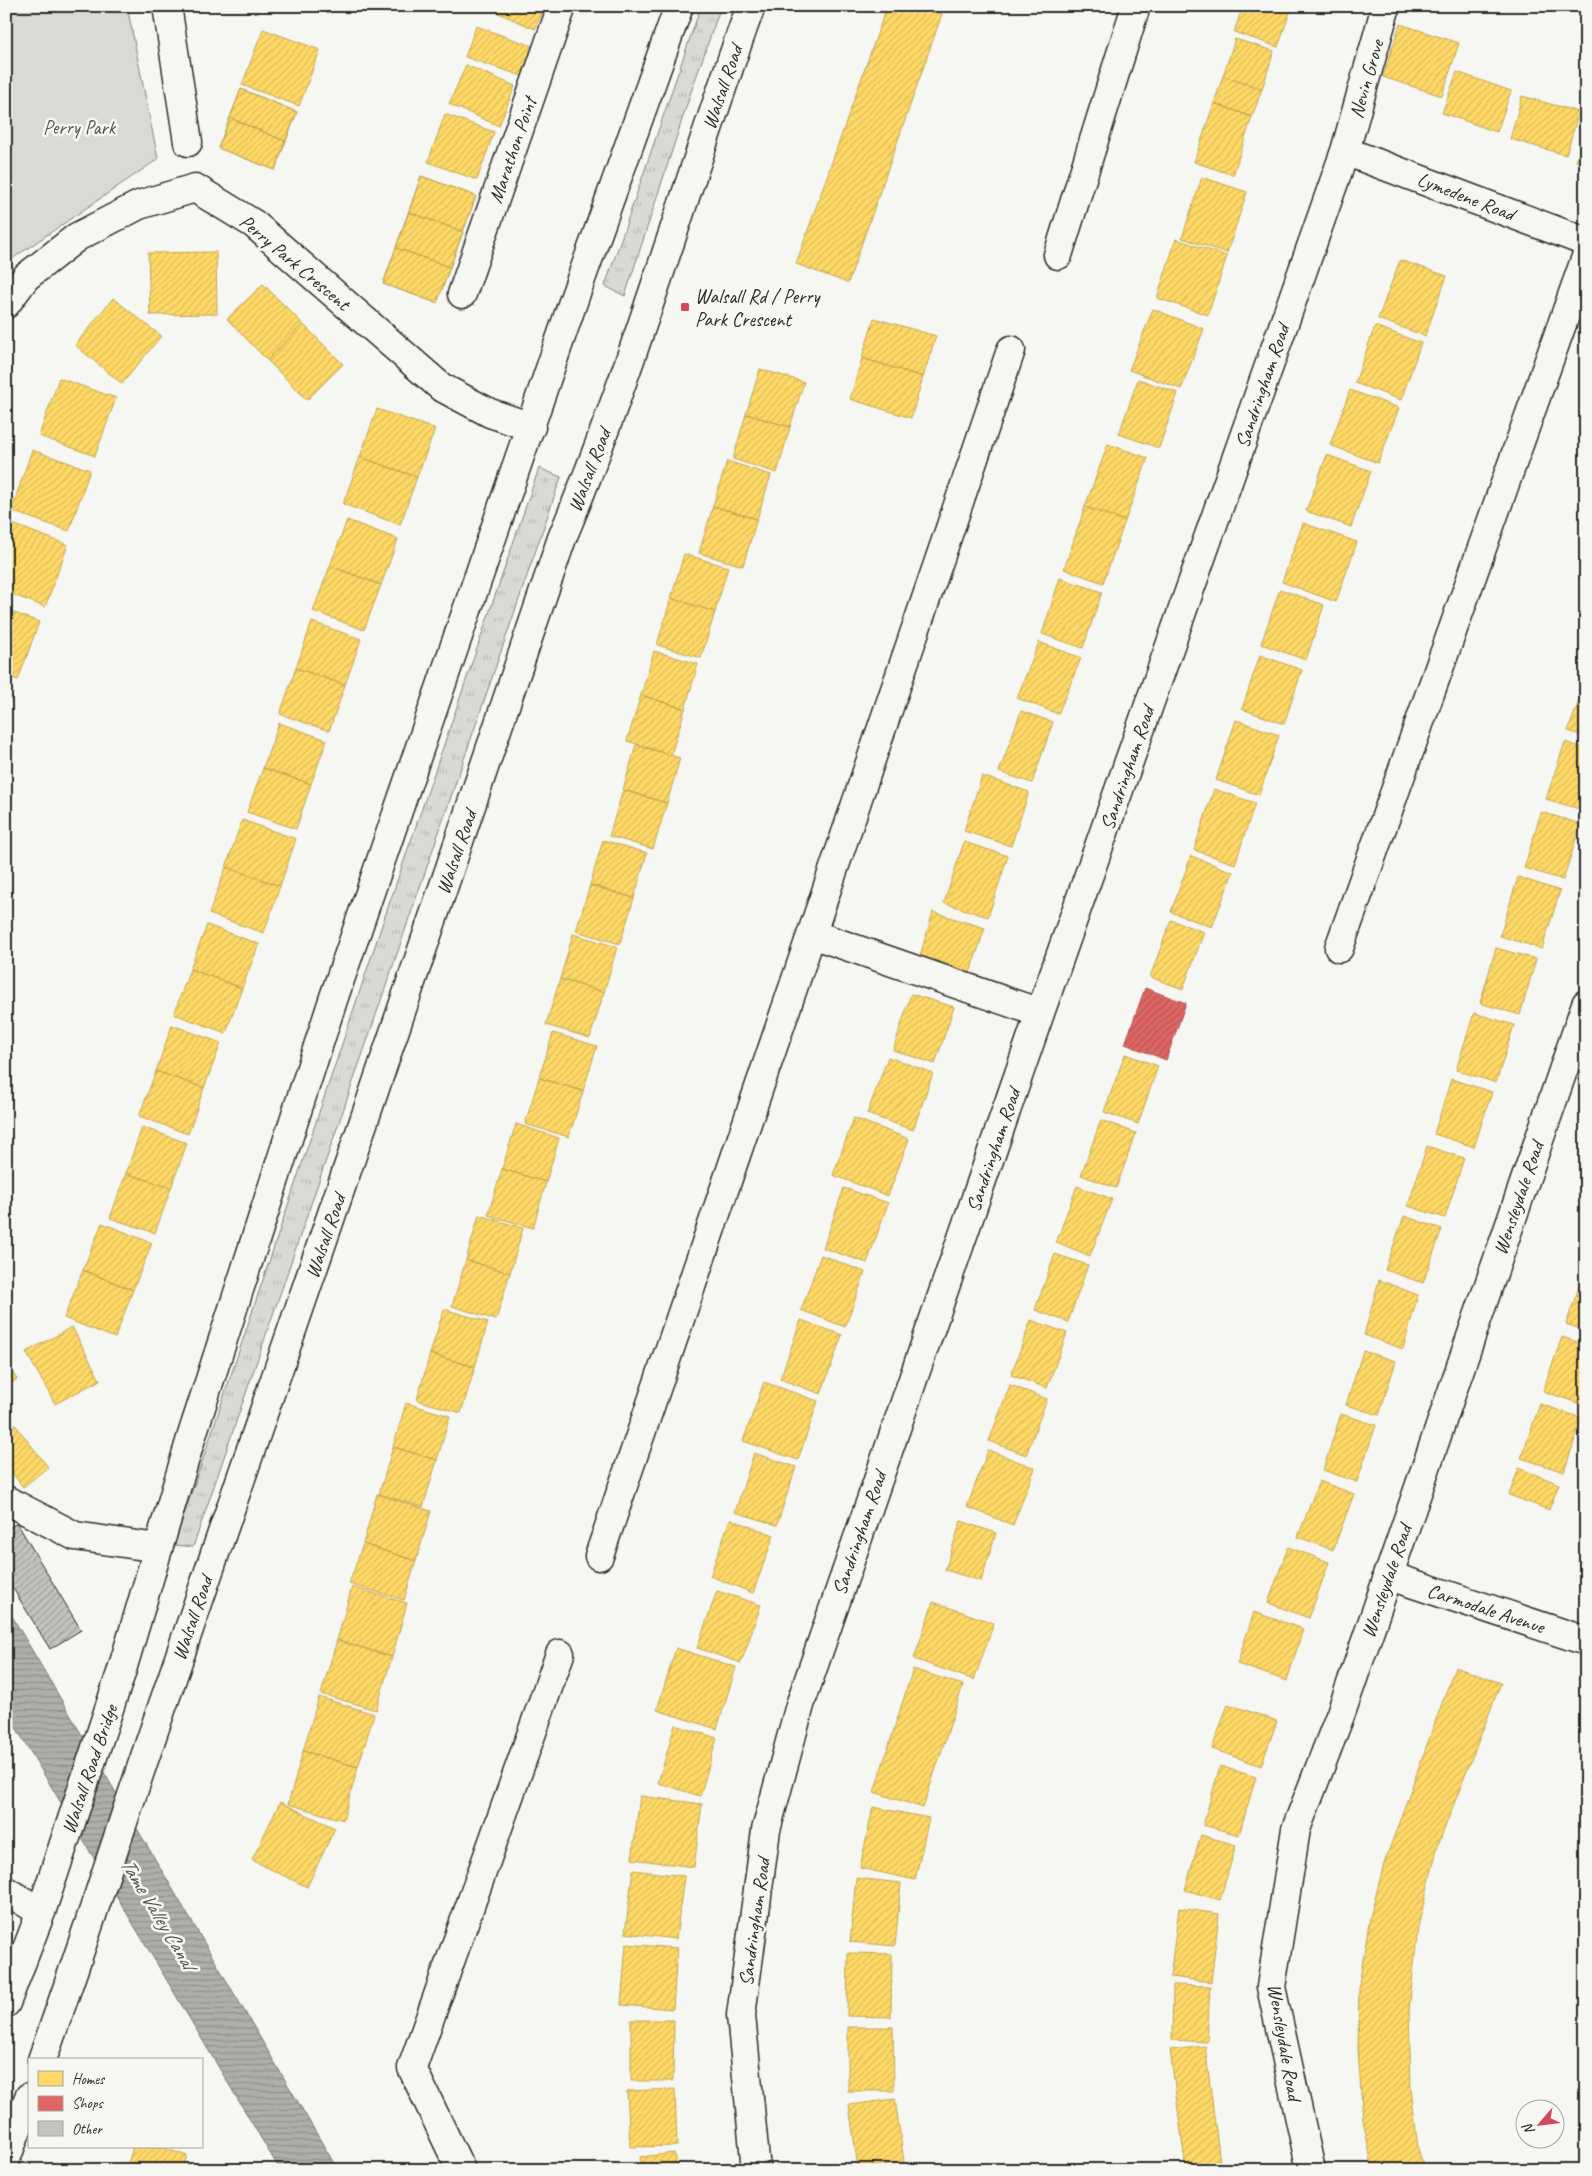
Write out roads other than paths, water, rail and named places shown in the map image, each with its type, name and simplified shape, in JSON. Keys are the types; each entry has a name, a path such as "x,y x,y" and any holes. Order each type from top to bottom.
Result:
{"main road":[{"path":"167,6 188,142"},
{"name":"Marathon Point","path":"462,294 562,6"},
{"path":"6,1500 76,1536 158,1548 192,1435 333,1000 531,427 574,296 679,6"},
{"name":"Walsall Road","path":"43,2058 81,1951 164,1700 401,1017 562,538 592,465 657,281 714,108 751,6"},
{"path":"1058,256 1136,6"},
{"name":"Nevin Grove","path":"1345,152 1386,6"},
{"name":"Lymedene Road","path":"1345,152 1586,242"},
{"name":"Sandringham Road","path":"756,2170 742,2015 766,1830 800,1705 1040,1013 1345,152"},
{"name":"Perry Park Crescent","path":"6,304 26,277 78,237 139,205 195,188 254,224 441,387 490,413 531,427"},
{"path":"1339,948 1586,257"},
{"path":"598,1556 1011,350"},
{"path":"812,934 1040,1013"},
{"name":"Wensleydale Road","path":"1311,2170 1271,1987 1296,1829 1341,1713 1387,1575 1586,1004"},
{"name":"Walsall Road Bridge","path":"41,1912 121,1673 148,1588 158,1548"},
{"name":"Carmodale Avenue","path":"1387,1575 1586,1641"},
{"path":"461,2170 412,2068 560,1654"},
{"path":"6,1892 41,1912 6,2003"},
{"path":"6,2159 28,2100"}],"water":[{"name":"Tame Valley Canal","path":"6,1606 338,2170 280,2170 6,1711"}],"place":[{"name":"Walsall Rd / Perry Park Crescent","path":"685,307"}],"park label":[{"name":"Perry Park","path":"79,127"}]}
